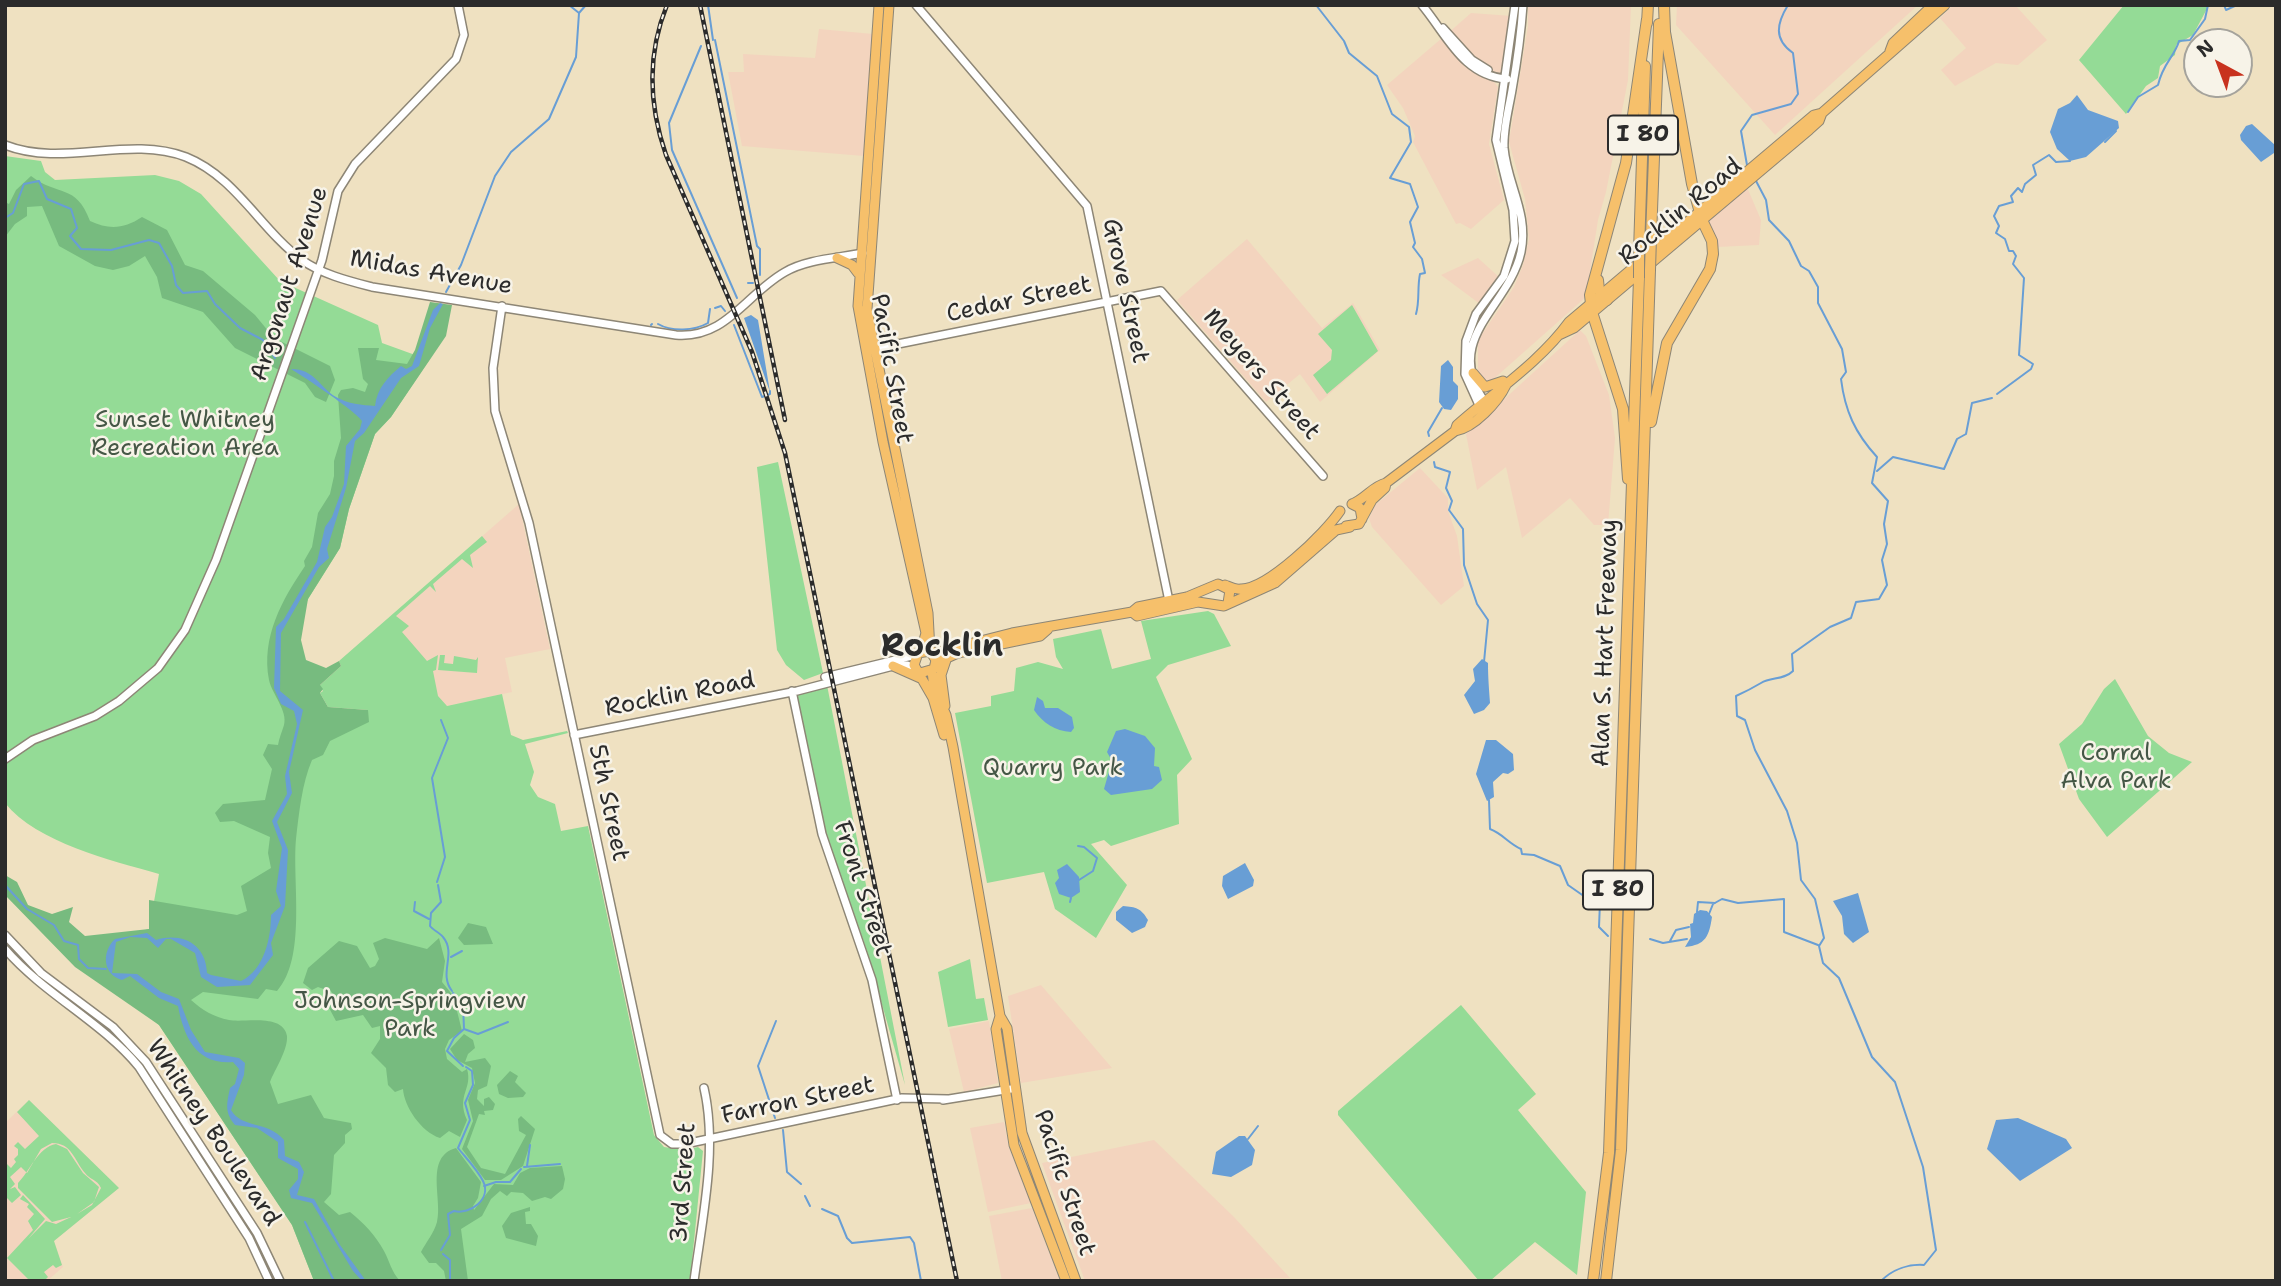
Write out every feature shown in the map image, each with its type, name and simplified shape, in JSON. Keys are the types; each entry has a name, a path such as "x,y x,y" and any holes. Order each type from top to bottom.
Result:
{"highway":[{"name":"Alan S. Hart Freeway","path":"1593,1281 1609,1139 1648,5"},
{"name":"Alan S. Hart Freeway","path":"1606,1281 1622,1139 1651,237 1662,5"},
{"path":"1644,479 1658,376 1667,343 1713,262 1712,241 1701,216 1662,5"},
{"path":"1632,499 1625,467 1623,409 1591,308 1626,163 1647,19"},
{"path":"1598,273 1598,287 1604,297"}],"main road":[{"name":"Pacific Street","path":"879,5 868,168 865,252 867,309 928,613 925,653"},
{"name":"Pacific Street","path":"889,5 875,190 865,252 858,273 858,306 865,351 926,634 925,653 934,667 934,688 945,712 1000,1016 1007,1028 1025,1144 1076,1281"},
{"name":"Rocklin Road","path":"1352,504 1363,500 1378,484 1386,483 1454,432 1457,425 1501,395 1509,382 1559,335 1750,175 1814,115 1822,113 1890,51 1893,44 1933,5"},
{"name":"Rocklin Road","path":"1890,51 1898,50 1945,5"},
{"path":"877,31 882,36 885,58"},
{"path":"872,118 881,99"},
{"path":"868,168 875,190"},
{"path":"837,258 852,265 858,273"},
{"path":"1473,373 1485,387 1509,382"},
{"name":"Rocklin Road","path":"1362,519 1372,500 1385,488 1386,483"},
{"path":"1352,504 1360,508 1362,519 1359,524 1336,530 1275,583 1221,607 1213,604 1209,596 1213,586 1225,585 1245,589 1267,579 1308,546 1340,511 1352,504"},
{"path":"1340,511 1342,523 1350,527"},
{"path":"1286,576 1309,550 1308,546"},
{"path":"1275,583 1292,559"},
{"path":"1225,585 1231,593 1228,603"},
{"name":"Rocklin Road","path":"925,653 1012,633 1048,629 1132,612 1138,607 1169,601 1213,586"},
{"path":"1144,615 1147,610 1169,601 1193,604"},
{"name":"Rocklin Road","path":"1132,612 1137,616 1193,604 1213,604"},
{"path":"928,613 938,645 975,642"},
{"name":"Rocklin Road","path":"920,674 947,657 1040,636 1048,629"},
{"path":"990,646 1011,638 1012,633"},
{"path":"892,666 920,674 925,653"},
{"path":"945,712 941,675 947,657"},
{"name":"Pacific Street","path":"920,674 936,705 951,752"},
{"name":"Pacific Street","path":"1000,1016 996,1029 1014,1146 1066,1281"}],"street":[{"name":"Argonaut Avenue","path":"5,759 33,740 87,719 119,701 150,676 177,643 213,568 319,269 333,205 345,177 458,54 464,23 458,5"},
{"name":"Grove Street","path":"916,5 1084,202 1091,220 1169,601"},
{"path":"1422,5 1468,64 1508,77"},
{"path":"1484,406 1473,373 1472,349 1476,332 1511,279 1523,242 1520,205 1504,147 1515,5"},
{"path":"1484,406 1465,374 1466,341 1476,314 1504,276 1515,241 1513,211 1496,141 1523,5"},
{"path":"1439,26 1480,66 1508,77"},
{"path":"1460,46 1468,64"},
{"name":"Midas Avenue","path":"5,145 44,155 144,149 186,158 217,175 297,256 319,269 372,287 676,335 696,335 723,324 786,271 865,252"},
{"name":"Cedar Street","path":"873,349 1158,291 1169,299"},
{"name":"Meyers Street","path":"1169,299 1323,476"},
{"name":"5th Street","path":"502,306 493,368 495,411 525,507 659,1132 672,1144 708,1140"},
{"name":"Rocklin Road","path":"792,691 848,670 925,653"},
{"name":"Rocklin Road","path":"574,736 792,691 892,666 907,665 920,674"},
{"name":"Front Street","path":"792,691 824,842 872,980 897,1100"},
{"name":"Whitney Boulevard","path":"5,935 41,973 113,1027 146,1062 257,1233 280,1281"},
{"name":"Whitney Boulevard","path":"5,949 35,980 117,1043 139,1067 249,1238 270,1281"},
{"name":"3rd Street","path":"694,1281 708,1140 708,1109 704,1088"},
{"name":"Farron Street","path":"708,1140 897,1100 947,1099 1016,1088"}],"shaded area":[{"path":"1528,5 1631,5 1628,80 1598,220 1586,297 1489,383 1484,383 1478,372 1478,340 1514,287 1529,239 1525,199 1509,142 1528,26"},
{"path":"1677,5 1918,5 1775,135 1676,25"},
{"path":"1953,5 2015,5 2047,40 2018,65 1996,63 1955,86 1941,70 1966,48 1940,18"},
{"path":"1471,13 1512,16 1503,76 1488,73 1446,35"},
{"path":"819,29 873,34 864,156 742,146 728,72 744,72 743,54 815,58"},
{"path":"1442,38 1469,69 1494,82 1498,87 1489,144 1504,200 1471,229 1460,223 1456,224 1413,142 1415,136 1403,108 1387,85"},
{"path":"1744,180 1761,220 1759,245 1717,247 1704,214"},
{"path":"1247,239 1322,328 1353,303 1380,350 1320,402 1300,374 1266,402 1177,300"},
{"path":"1478,258 1500,278 1480,304 1441,275"},
{"path":"1580,330 1586,336 1609,395 1615,438 1608,525 1594,525 1570,498 1522,538 1506,467 1477,490 1466,434"},
{"path":"1420,468 1448,498 1448,511 1457,536 1464,586 1441,605 1372,527 1369,518 1375,505"},
{"path":"519,504 550,649 505,658 512,692 447,706 313,684"},
{"path":"1041,985 1112,1068 1021,1083 1008,996"},
{"path":"989,1021 998,1083 964,1092 949,1029"},
{"path":"29,1100 119,1188 54,1241 63,1267 47,1281 5,1281 5,1123"},
{"path":"1004,1122 1009,1148 1031,1203 988,1212 970,1128"},
{"path":"1154,1140 1234,1217 1290,1278 1085,1281 1042,1163"},
{"path":"1032,1208 1060,1281 1002,1281 989,1216"}],"green space":[{"path":"2124,5 2209,5 2197,28 2183,28 2183,41 2176,45 2175,55 2160,66 2158,78 2146,86 2126,114 2079,60"},
{"path":"5,156 41,161 45,172 55,180 155,175 179,181 201,194 280,281 378,325 382,343 429,360 391,417 375,434 349,509 340,548 308,599 297,626 307,738 368,710 328,707 319,686 341,666 339,661 482,536 487,542 470,555 473,568 462,559 433,584 436,592 430,586 396,616 409,626 402,632 427,661 438,655 436,670 433,671 438,696 447,706 502,694 511,735 523,740 567,731 568,733 525,744 534,772 530,785 538,797 555,804 561,831 588,826 654,1135 664,1147 684,1150 698,1147 703,1151 690,1281 314,1281 292,1225 159,1025 70,949 149,929 159,874 98,856 55,839 19,817 5,803"},
{"path":"31,176 79,201 90,221 97,224 116,227 142,217 167,230 185,265 203,271 255,315 274,338 330,366 335,380 326,402 315,397 305,383 235,348 203,312 162,298 157,277 145,256 129,266 113,270 95,266 59,246 42,206 27,207 27,216 15,224 5,237 5,202 9,204 16,190"},
{"path":"430,302 452,305 446,336 391,417 375,434 349,509 340,548 308,599 301,640 306,660 326,668 339,661 341,666 320,685 323,689 320,693 328,707 368,710 369,722 330,741 323,755 312,760 306,778 296,839 295,939 286,977 277,991 266,989 258,999 203,992 191,1000 209,1013 224,1019 262,1020 278,1024 284,1029 287,1041 270,1082 278,1104 311,1095 324,1118 351,1123 352,1129 345,1135 345,1143 334,1155 331,1194 324,1202 339,1215 350,1212 365,1225 381,1245 400,1281 314,1281 292,1225 159,1025 75,967 5,895 5,875 17,882 28,905 52,914 73,907 69,922 85,936 149,929 149,900 237,915 247,911 241,886 271,868 268,853 270,837 234,821 220,822 215,813 223,804 265,800 272,769 263,755 268,744 278,745 285,720 269,680 268,649 275,620 305,566 304,561 312,547 318,513 330,494 334,461 341,438 338,395 341,390 353,388 365,392 368,384 363,379 358,348 379,348 376,360 407,364 415,350"},
{"path":"1352,305 1378,351 1327,394 1313,375 1331,360 1332,350 1318,334"},
{"path":"778,462 823,673 804,680 786,665 777,650 757,467"},
{"name":"Quarry Park","path":"1208,611 1214,614 1231,646 1168,665 1156,677 1192,759 1177,775 1179,824 1111,846 1104,840 1091,844 1127,885 1096,938 1055,909 1044,872 987,883 955,713 991,706 991,696 1014,691 1016,668 1038,662 1063,669 1056,657 1053,639 1101,629 1112,669 1151,659 1141,621"},
{"path":"440,655 445,655 444,663 453,664 454,656 476,660 478,657 477,673 438,670"},
{"name":"Corral Alva Park","path":"2115,679 2148,736 2169,753 2192,762 2107,837 2079,799 2059,744 2082,724 2104,689"},
{"path":"827,685 905,1085 865,945 826,835 797,695"},
{"path":"468,923 486,927 493,944 464,945 458,938"},
{"name":"Johnson-Springview Park","path":"385,938 427,949 439,938 445,961 442,982 459,1003 457,1011 462,1031 449,1040 445,1049 447,1059 462,1072 467,1069 468,1076 463,1104 467,1120 460,1137 449,1131 440,1138 426,1130 410,1110 403,1089 395,1092 388,1085 386,1068 371,1053 380,1039 380,1026 372,1028 363,1015 336,1021 328,1006 332,992 318,987 312,990 303,983 308,968 339,941 357,946 370,968 375,966 379,959 373,943"},
{"path":"970,959 976,999 984,998 988,1020 948,1027 938,972"},
{"path":"1461,1005 1536,1094 1518,1110 1586,1192 1577,1275 1535,1242 1490,1281 1479,1281 1338,1115 1338,1111"},
{"path":"464,1034 473,1040 475,1048 468,1054 465,1062 485,1058 491,1066 487,1086 478,1090 477,1099 484,1106 484,1099 489,1097 495,1104 493,1110 484,1111 485,1115 479,1114 467,1147 481,1168 505,1174 526,1135 519,1131 518,1119 521,1116 535,1129 523,1166 501,1180 485,1180 462,1149 473,1121 468,1100 475,1083 472,1068 457,1060 450,1049"},
{"path":"510,1071 518,1076 515,1082 526,1093 523,1097 508,1098 499,1094 497,1085"},
{"path":"29,1100 119,1188 54,1241 62,1265 56,1268 53,1265 44,1272 48,1277 44,1281 30,1281 7,1258 33,1230 28,1221 34,1214 27,1207 29,1204 20,1199 23,1195 45,1219 28,1239 46,1221 56,1224 71,1217 52,1222 18,1188 18,1183 26,1172 21,1167 10,1177 15,1184 10,1189 15,1187 21,1195 12,1203 5,1196 5,1162 11,1168 18,1155 18,1149 14,1146 18,1142 25,1149 39,1136 17,1112","holes":["52,1143 59,1144 64,1146 72,1153 85,1173 101,1188 95,1200 99,1187 83,1173 67,1149 56,1144 44,1150 33,1162 41,1149"]},
{"path":"456,1148 481,1182 474,1210 494,1184 513,1185 520,1173 530,1168 562,1166 565,1179 563,1189 551,1199 545,1197 532,1201 523,1193 511,1192 507,1196 500,1191 491,1199 482,1216 461,1229 468,1281 446,1281 444,1271 436,1263 429,1263 421,1252 437,1222 440,1160"},
{"path":"530,1207 530,1211 525,1212 526,1224 531,1224 538,1236 536,1246 506,1238 502,1226 511,1213"}],"water":[{"path":"2077,95 2088,110 2118,121 2119,128 2086,157 2070,161 2057,149 2050,132 2058,109 2070,103"},
{"path":"2252,124 2276,146 2274,153 2261,162 2241,140 2240,135 2246,126"},
{"path":"440,303 443,304 430,328 419,366 401,378 364,433 355,441 346,488 327,549 329,558 319,567 281,633 280,691 303,710 289,772 292,793 277,822 288,850 285,906 271,943 273,955 250,985 217,987 201,977 195,953 171,939 166,939 158,948 147,938 130,937 116,942 112,973 137,974 161,992 179,999 191,1030 205,1052 239,1058 245,1063 244,1075 231,1110 242,1120 270,1130 284,1140 285,1156 299,1162 304,1172 297,1195 314,1199 340,1245 366,1281 362,1281 353,1271 312,1203 291,1198 289,1190 298,1179 298,1169 278,1158 278,1142 257,1128 235,1125 232,1120 227,1107 228,1098 239,1069 233,1062 221,1062 201,1054 184,1029 178,1006 159,998 130,976 122,980 116,977 111,973 108,968 106,956 115,939 147,933 156,940 175,938 191,943 202,954 207,973 211,975 241,981 256,969 261,961 270,933 271,915 281,906 276,891 282,848 272,821 287,794 285,776 297,724 294,711 281,704 274,688 276,627 284,619 317,562 325,527 332,517 344,484 346,446 360,429 362,421 341,402 291,369 312,375 330,393 341,399 375,406 378,394 388,379 401,366 406,369 412,366 433,310"},
{"path":"751,315 758,320 770,392 744,318"},
{"path":"1448,360 1453,367 1453,381 1458,386 1458,399 1451,410 1444,409 1439,402 1441,366"},
{"path":"1482,659 1488,663 1490,703 1484,710 1474,714 1464,695 1475,681 1473,669"},
{"path":"1037,697 1043,701 1045,708 1058,708 1072,717 1074,728 1071,732 1050,726 1041,719 1034,710"},
{"path":"1125,729 1145,736 1155,748 1154,766 1159,767 1162,780 1152,789 1111,795 1104,789 1112,761 1107,752 1116,731"},
{"path":"1486,740 1496,740 1513,754 1514,770 1508,774 1503,773 1493,782 1494,797 1487,801 1476,774"},
{"path":"1245,863 1254,880 1253,886 1228,899 1222,886 1223,876"},
{"path":"1067,864 1079,877 1080,892 1071,898 1059,894 1055,883 1059,878 1057,870"},
{"path":"1858,893 1869,932 1853,943 1844,934 1842,916 1833,901"},
{"path":"1123,906 1143,913 1148,920 1145,927 1132,933 1116,920 1116,912"},
{"path":"1700,910 1707,911 1712,917 1708,934 1702,942 1685,947 1691,937 1690,924 1693,923 1694,914"},
{"path":"2018,1118 2066,1139 2072,1148 2020,1181 1987,1149 1996,1120"},
{"path":"1239,1136 1245,1136 1255,1150 1252,1165 1231,1177 1212,1174 1216,1152"}],"waterway":[{"path":"569,5 579,13"},
{"path":"446,292 461,265 495,176 511,152 549,119 576,57 579,13 586,5"},
{"path":"708,5 713,40"},
{"path":"1316,5 1344,41 1349,53 1377,76 1392,114 1409,127 1411,142 1390,178 1410,184 1418,207 1410,222 1415,243 1413,247 1422,259 1425,273 1420,274 1416,314"},
{"path":"1747,165 1741,131 1752,115 1791,104 1798,94 1793,53 1782,42 1779,30 1781,18 1788,5"},
{"path":"2128,112 2138,97 2158,85 2179,41 2190,40 2205,19 2208,5"},
{"path":"2224,5 2226,10 2237,5"},
{"path":"715,40 757,246 760,249 760,275"},
{"path":"701,46 669,123 672,150 737,298"},
{"path":"2105,142 2116,131"},
{"path":"1997,394 2031,369 2033,364 2019,355 2024,278 2013,264 2016,256 2013,251 2009,251 2005,239 1996,233 1999,226 1994,216 1999,206 2013,202 2011,196 2018,188 2022,192 2025,184 2036,175 2033,165 2049,155 2056,162 2070,161"},
{"path":"1755,179 1766,200 1769,220 1789,241 1801,266 1809,271 1818,287 1818,303 1842,349 1846,372 1841,379 1848,411 1857,430 1877,457 1872,483 1888,501 1884,524 1887,544 1882,560 1887,585 1879,599 1856,602 1851,618 1830,627 1792,654 1793,671 1789,674 1765,681 1736,696 1737,716 1745,720 1755,750 1787,811 1797,843 1801,880 1815,899 1824,938 1819,946 1823,963 1839,978 1872,1057 1895,1082 1923,1167 1936,1250 1924,1265 1901,1268 1881,1281"},
{"path":"5,218 13,213 24,184 39,181 47,199 71,209 77,228 70,236 81,249 111,250 149,240 159,243 172,266 176,285 183,293 207,291 215,304 240,328 263,340 275,358"},
{"path":"748,283 753,283"},
{"path":"715,308 721,306 725,311"},
{"path":"658,324 683,330 696,328 708,323 710,309"},
{"path":"734,325 762,397 770,394 770,391"},
{"path":"1877,471 1893,457 1944,469 1957,439 1966,434 1972,403 1992,398"},
{"path":"1429,436 1428,432 1442,408"},
{"path":"1434,462 1435,467 1450,472 1446,488 1452,501 1449,510 1463,529 1464,565 1477,604 1488,620 1484,662"},
{"path":"437,882 445,857 432,778 448,738 441,720"},
{"path":"1489,800 1490,829 1521,849 1522,854 1534,855 1560,866 1568,885 1588,899 1590,905 1600,902 1599,927 1608,936"},
{"path":"1078,846 1084,847 1097,858 1093,871 1079,880"},
{"path":"5,885 27,909 54,925 64,941 78,945 79,959 88,968 106,969"},
{"path":"438,885 441,902 431,913 430,926 447,943 447,977 452,991"},
{"path":"1070,902 1071,898"},
{"path":"1709,914 1713,904 1722,899 1738,903 1784,899 1784,932 1818,945"},
{"path":"415,902 414,911 429,919"},
{"path":"1697,912 1698,902 1715,903"},
{"path":"1670,941 1676,930 1689,927"},
{"path":"1650,939 1663,943 1687,939"},
{"path":"451,957 462,951"},
{"path":"453,993 463,1004 464,1029 454,1038 447,1051 463,1066"},
{"path":"775,1118 758,1066 776,1021"},
{"path":"464,1029 478,1034 508,1022"},
{"path":"441,1250 450,1235 448,1214 473,1208 485,1194 481,1177 458,1148 470,1120 465,1103 473,1085 472,1071 466,1067"},
{"path":"1248,1139 1258,1126"},
{"path":"783,1130 787,1172 801,1184"},
{"path":"527,1166 530,1145"},
{"path":"524,1167 560,1164"},
{"path":"484,1186 496,1182 510,1182 521,1169"},
{"path":"805,1196 810,1206"},
{"path":"822,1209 838,1216 847,1238 852,1243 910,1237 914,1243 921,1281"},
{"path":"305,1222 334,1281"},
{"path":"443,1254 450,1260 450,1281"}],"railway":[{"path":"667,5 653,61 654,99 660,136 752,352 785,453 957,1281"},
{"path":"700,5 785,420"}],"district":[{"name":"Rocklin","path":"942,648"}],"park label":[{"name":"Sunset Whitney Recreation Area","path":"185,435"}]}
